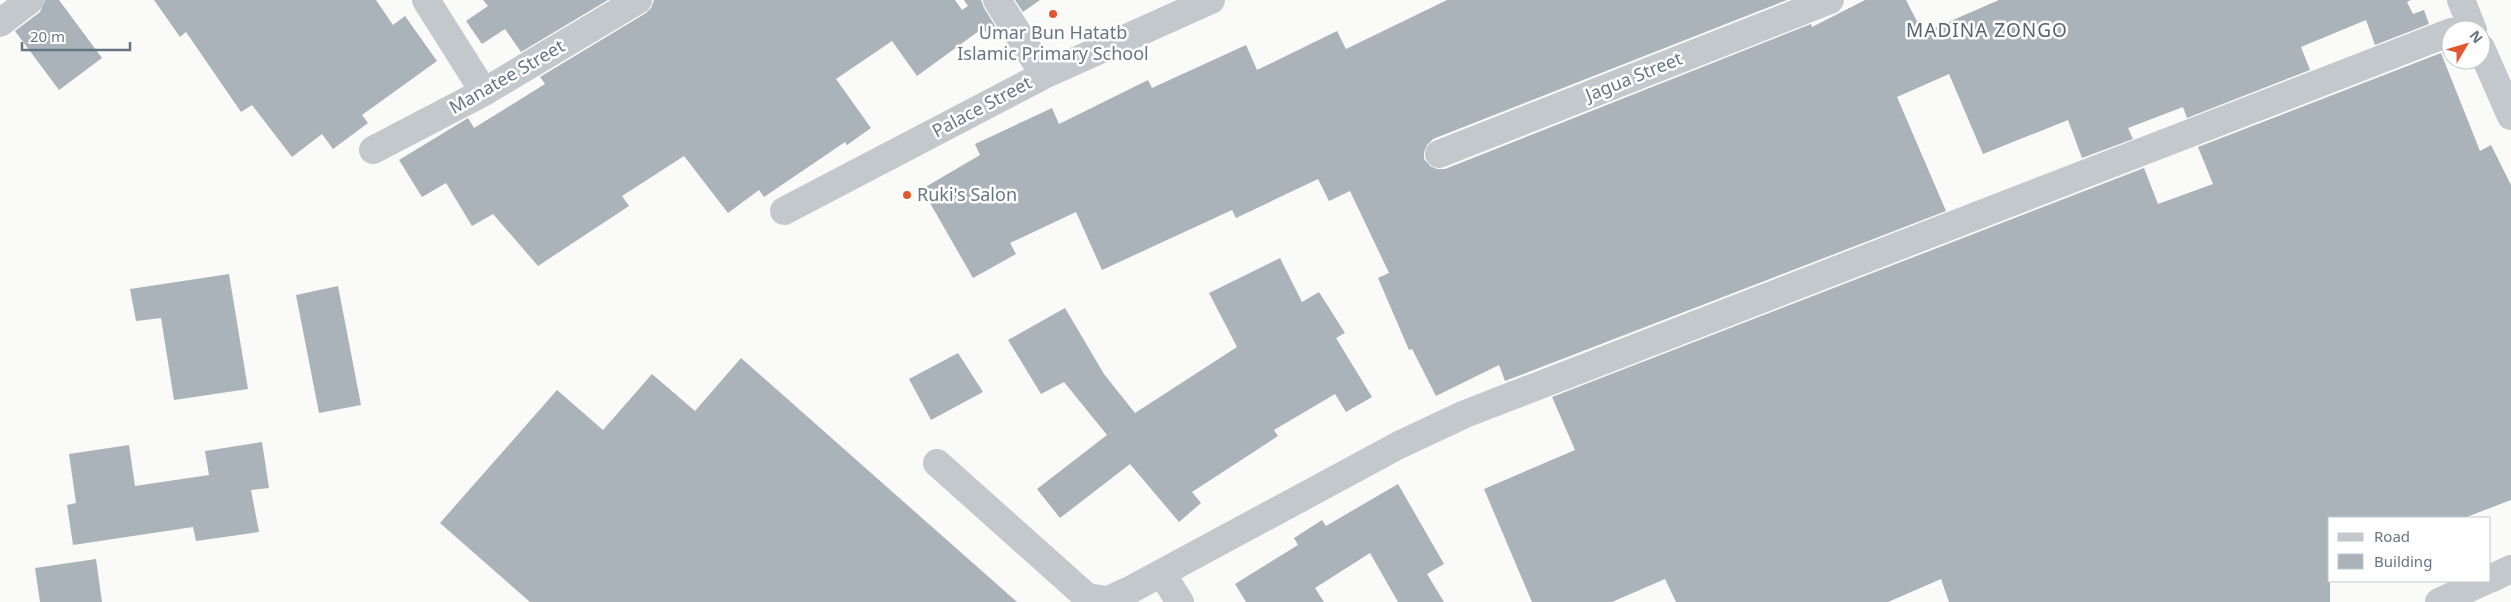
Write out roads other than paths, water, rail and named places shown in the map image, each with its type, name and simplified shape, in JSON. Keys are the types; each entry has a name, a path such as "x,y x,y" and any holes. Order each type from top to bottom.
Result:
{"street":[{"path":"0,23 30,0"},
{"path":"426,0 484,92"},
{"name":"Manatee Street","path":"373,150 484,92 638,0"},
{"path":"997,0 1044,75"},
{"name":"Palace Street","path":"784,210 1044,75 1211,0"},
{"name":"Jagua Street","path":"1439,154 1830,0"},
{"path":"937,464 1087,597 1108,600 1162,574 1437,426 2441,36"},
{"path":"2487,70 2511,116"},
{"path":"2491,578 2511,569"},
{"path":"1162,574 1180,602"},
{"path":"2439,602 2483,582"}],"place":[{"name":"Umar Bun Hatatb Islamic Primary School","path":"1053,14"},
{"name":"Ruki's Salon","path":"907,195"}],"district":[{"name":"MADINA ZONGO","path":"1987,30"}]}
